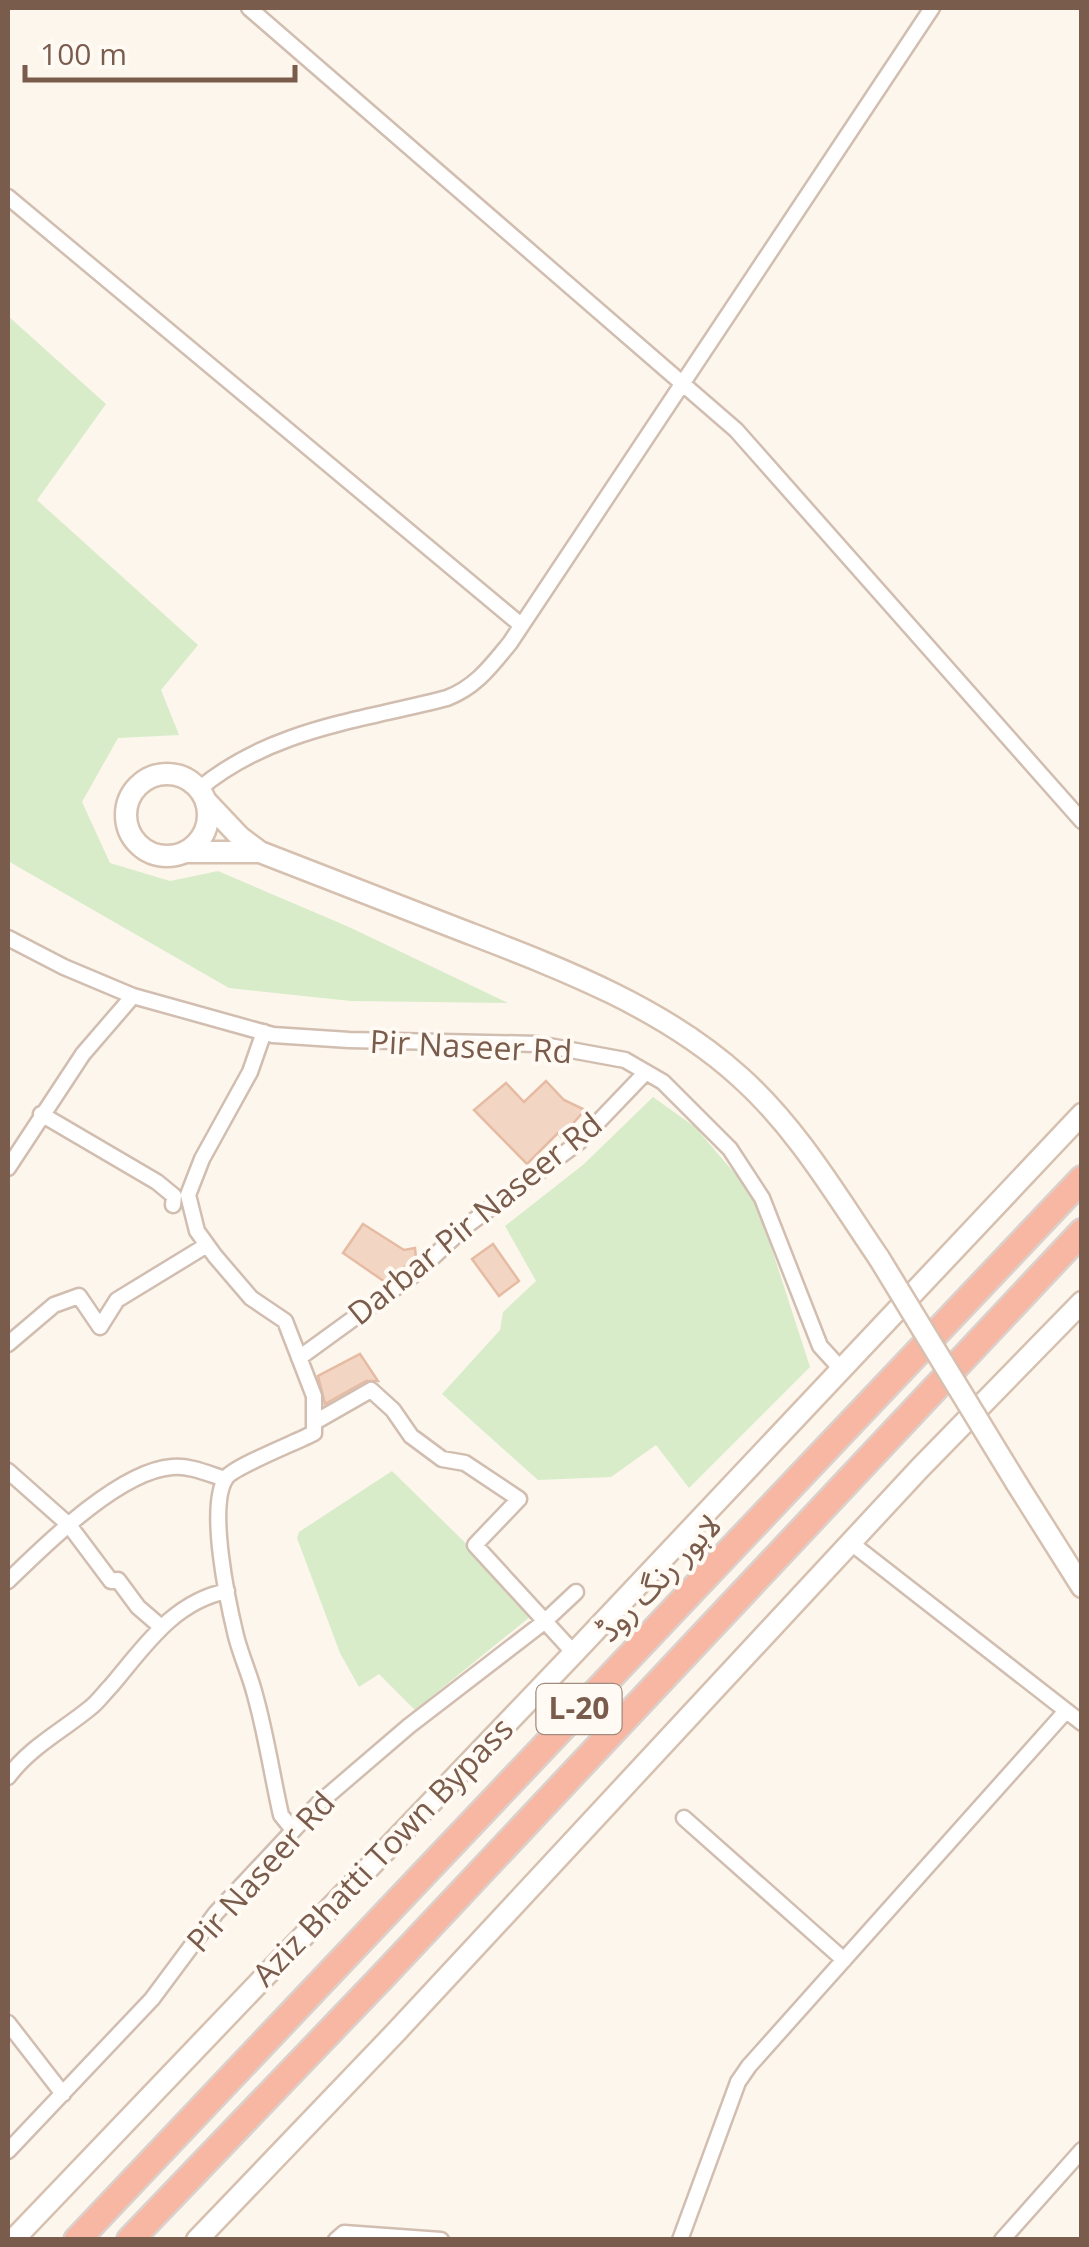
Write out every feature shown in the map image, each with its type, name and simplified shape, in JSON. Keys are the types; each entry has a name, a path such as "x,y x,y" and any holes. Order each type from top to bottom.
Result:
{"highway":[{"name":"لاہور رنگ روڈ","path":"76,2240 1082,1179"},
{"name":"L-20","path":"130,2240 1082,1232"}],"street":[{"path":"249,8 736,430 1082,821"},
{"path":"202,795 242,757 262,747 467,690 483,676 521,625 932,8"},
{"path":"8,197 521,625"},
{"path":"260,852 161,856 138,844 130,833 127,808 132,795 150,778 177,776 260,852 558,968 668,1024 740,1076 805,1149 878,1258 1082,1587"},
{"path":"187,852 204,835 208,824 202,795"},
{"name":"Pir Naseer Rd","path":"8,938 64,968 133,996 264,1032 349,1040 538,1044 625,1060 663,1082 730,1149 762,1198 820,1346 840,1369"},
{"path":"8,1168 82,1054 133,996"},
{"path":"264,1032 250,1072 202,1159 188,1196 197,1231 207,1244 251,1298 285,1321 314,1396 314,1433 237,1468 225,1479 218,1506 236,1639 255,1694 282,1814 293,1830"},
{"name":"Darbar Pir Naseer Rd","path":"299,1358 416,1273 465,1227 579,1142 646,1072"},
{"path":"41,1114 156,1182 174,1196 173,1205"},
{"name":"Aziz Bhatti Town Bypass","path":"12,2240 574,1653 1082,1114"},
{"path":"8,1344 54,1306 80,1296 100,1327 117,1300 207,1244"},
{"path":"198,2240 1082,1302"},
{"path":"315,1422 370,1390 393,1410 411,1436 442,1459 466,1464 519,1499 475,1546 574,1653"},
{"path":"8,1581 69,1525 132,1480 171,1466 225,1479"},
{"path":"8,1471 69,1525 111,1580 118,1580 138,1607 160,1626"},
{"path":"850,1544 1082,1724"},
{"path":"8,1777 28,1754 92,1707 146,1648 160,1626 208,1595 228,1591"},
{"name":"Pir Naseer Rd","path":"8,2152 152,1999 216,1913 318,1804 576,1592"},
{"path":"680,2240 738,2082 1066,1711"},
{"path":"684,1818 844,1960"},
{"path":"8,2023 63,2094"},
{"path":"1002,2240 1082,2150"},
{"path":"336,2240 344,2233 442,2240"}],"green space":[{"path":"8,316 106,404 37,500 198,645 161,690 179,735 118,738 82,802 110,863 170,881 218,871 349,927 508,1003 351,1001 229,988 8,861"},
{"path":"653,1097 695,1127 755,1197 810,1367 689,1488 656,1445 611,1477 538,1480 442,1394 500,1330 503,1312 536,1281 505,1226 584,1164"},
{"path":"392,1471 536,1612 415,1710 379,1674 359,1687 340,1653 297,1538 299,1532"}],"building":[{"path":"546,1081 564,1100 585,1110 561,1137 558,1133 527,1164 474,1110 506,1083 524,1102"},
{"path":"363,1224 404,1250 415,1248 416,1258 385,1282 343,1253"},
{"path":"493,1244 519,1281 499,1296 472,1259"},
{"path":"360,1354 378,1381 366,1381 325,1404 318,1376"}]}
